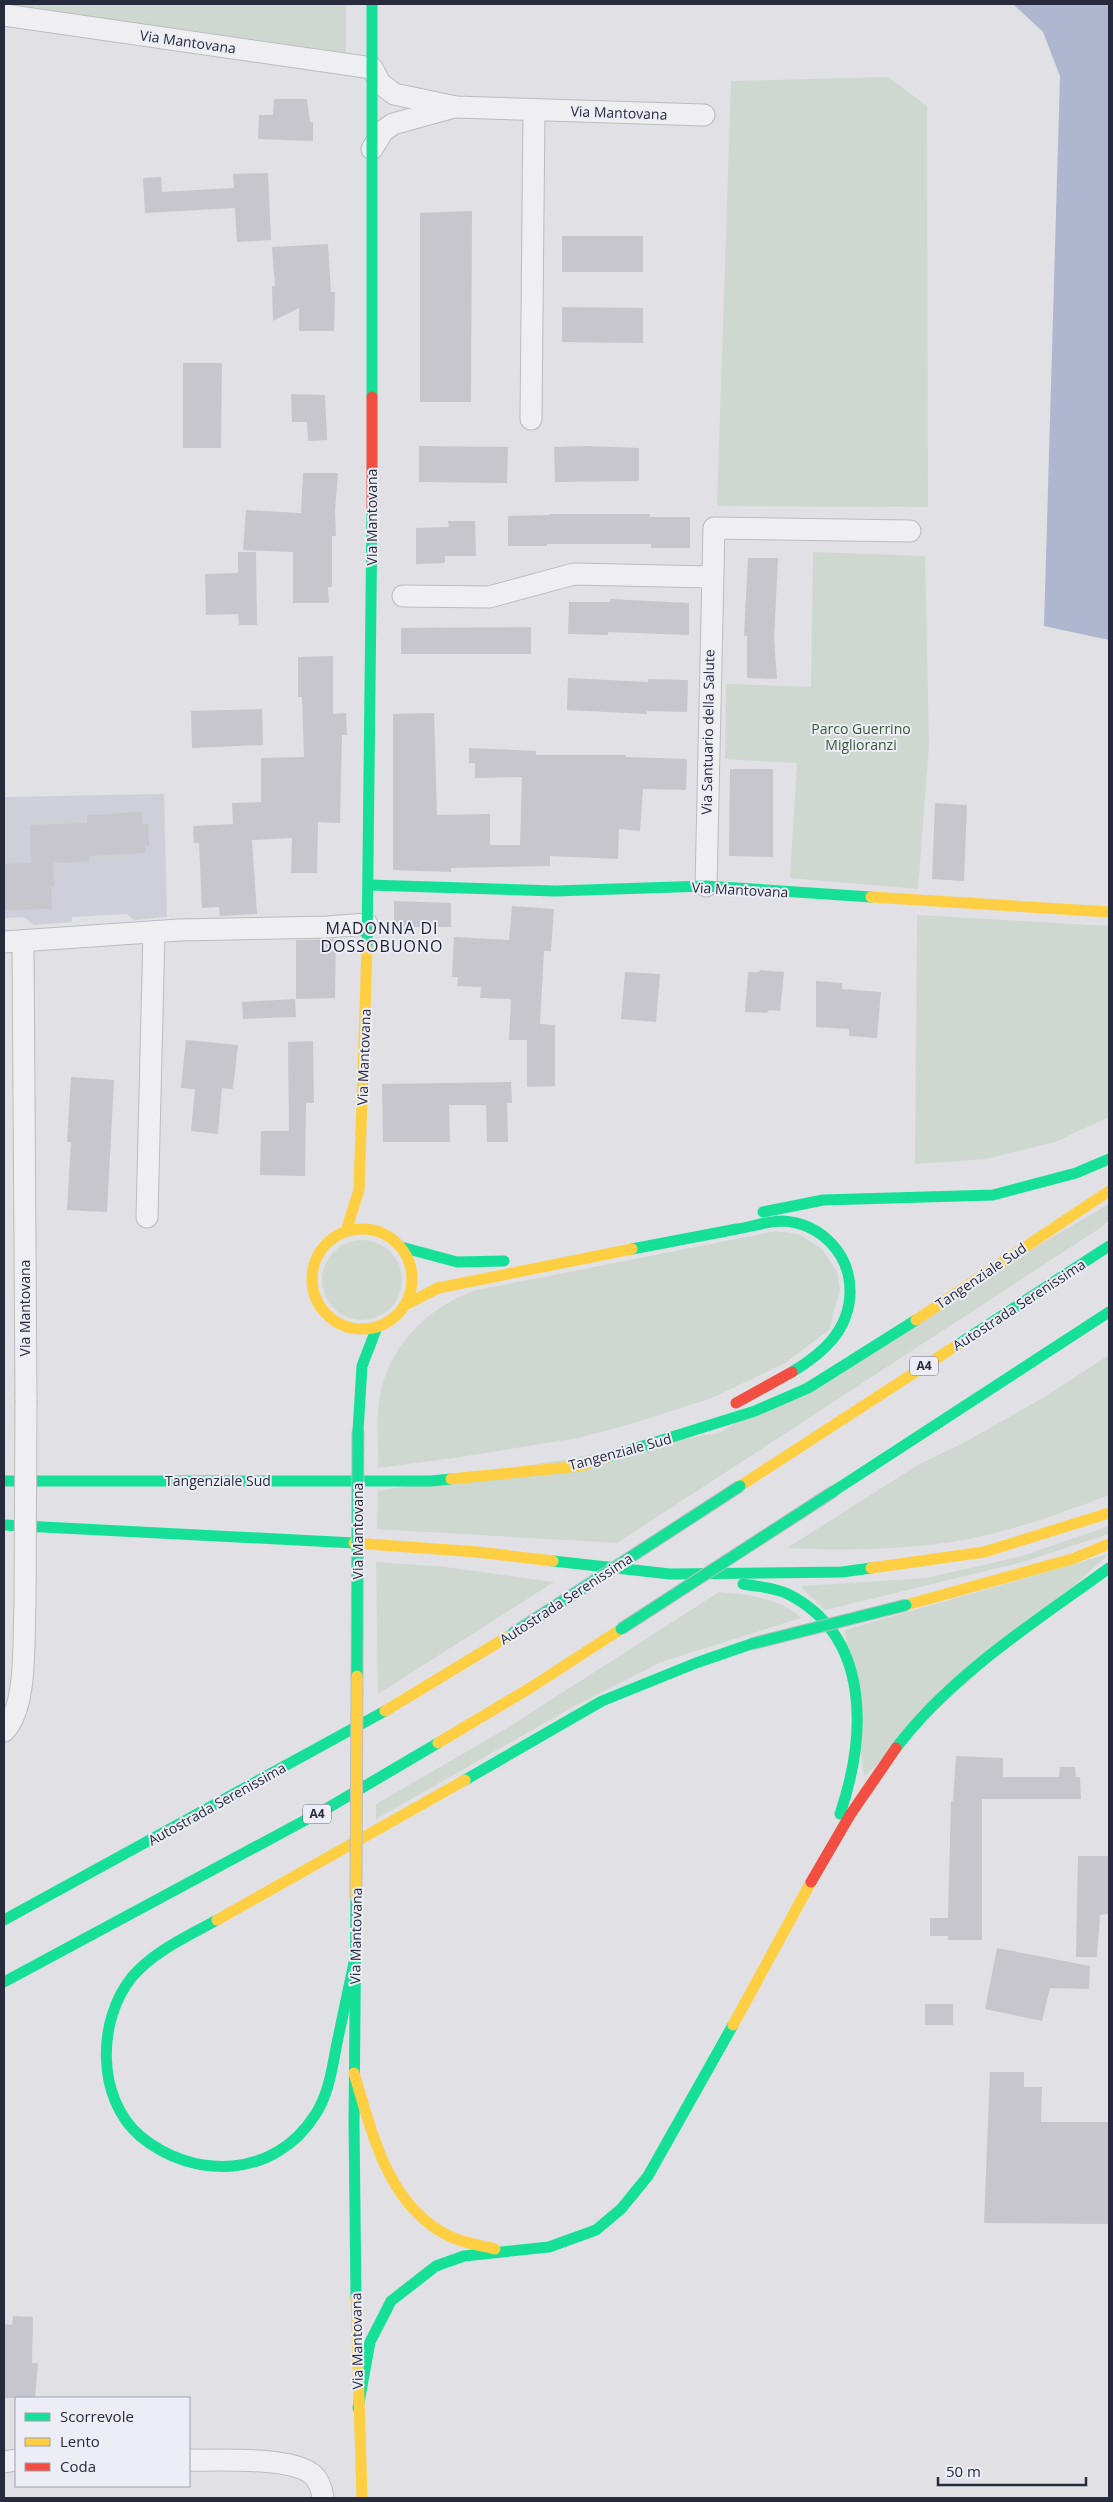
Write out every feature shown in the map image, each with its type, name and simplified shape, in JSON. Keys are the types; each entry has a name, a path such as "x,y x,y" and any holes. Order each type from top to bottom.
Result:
{"main road":[{"name":"Via Mantovana","path":"346,1232 358,1190 369,885 372,4"},
{"name":"Via Mantovana","path":"369,885 555,891 706,886 1109,912"},
{"path":"745,1215 823,1200 993,1195 1076,1173 1109,1159"},
{"name":"Via Mantovana","path":"358,1190 370,1229"},
{"name":"Tangenziale Sud","path":"4,1481 431,1481 580,1466 755,1411 808,1388 870,1351 1109,1191"},
{"path":"405,1305 438,1288 772,1222 781,1221 815,1230 835,1247 850,1274 852,1290 849,1309 840,1331 826,1347 803,1364 673,1438"},
{"path":"637,1236 686,1226"},
{"path":"342,1326 359,1329 377,1328 398,1315 410,1294 412,1275 408,1257 401,1247 381,1232 370,1229 346,1232 330,1241 318,1254 312,1278 312,1290 323,1311 342,1326 349,1341"},
{"name":"Autostrada Serenissima","path":"4,1920 377,1716 512,1634 1109,1246"},
{"path":"401,1247 456,1262 500,1262 520,1258"},
{"name":"A4","path":"4,1982 326,1809 530,1688 1109,1312"},
{"name":"Via Mantovana","path":"362,2498 358,2408 354,2074 358,1431 359,1373 366,1348 377,1328"},
{"name":"Via Mantovana","path":"355,1357 359,1373"},
{"path":"670,1574 842,1572 984,1552 1109,1513"},
{"path":"4,1525 337,1542 477,1552 670,1574 760,1587 787,1594 813,1610 838,1637 850,1664 854,1688 857,1724 854,1768 837,1823 816,1873"},
{"path":"355,1958 327,2092 310,2122 292,2141 267,2158 236,2166 204,2167 187,2162 170,2156 139,2135 121,2112 111,2086 105,2057 108,2026 116,2001 133,1976 166,1948 306,1872 602,1701 696,1663 751,1644 906,1605 1072,1559 1109,1544"},
{"path":"358,2408 370,2342 391,2301 436,2266 464,2256 549,2247 596,2230 621,2208 652,2169 816,1873 874,1778 899,1744 942,1697 1109,1568"},
{"path":"354,2074 388,2173 413,2212 447,2235 506,2252"}],"street":[{"name":"Via Mantovana","path":"4,15 372,68 380,83 394,94 456,107 704,116"},
{"name":"Via Mantovana","path":"372,149 383,131 393,124 456,107"},
{"path":"532,419 534,110"},
{"name":"Via Santuario della Salute","path":"706,886 711,577 714,528 910,531"},
{"path":"403,596 489,597 574,574 711,577"},
{"name":"Via Mantovana","path":"4,1731 11,1724 20,1693 25,1606 26,1400 13,942 154,932 367,924"},
{"path":"147,1217 154,932"},
{"path":"190,2460 278,2462 297,2467 312,2474 322,2488 323,2498"}],"shaded area":[{"path":"164,794 167,917 134,920 127,914 72,917 72,922 34,925 24,917 4,918 4,797"}],"green space":[{"path":"4,4 346,4 346,62 4,14"},
{"path":"888,77 927,106 928,507 717,506 731,81"},
{"name":"Parco Guerrino Miglioranzi","path":"813,552 925,556 929,745 918,889 790,878 797,763 725,759 726,684 811,687"},
{"path":"917,915 1109,926 1109,1117 1055,1142 986,1159 915,1164"},
{"path":"1109,1204 1109,1221 1097,1230 617,1543 377,1529 378,1491 719,1433"},
{"path":"776,1231 799,1234 822,1249 837,1272 840,1289 829,1330 785,1363 712,1398 631,1424 578,1438 378,1468 378,1418 383,1383 399,1348 424,1320 439,1308 473,1291"},
{"path":"354,1240 370,1240 384,1246 396,1258 402,1272 402,1288 396,1302 384,1314 370,1320 354,1320 340,1314 328,1302 322,1288 322,1272 328,1258 340,1246"},
{"path":"1109,1355 1109,1495 1019,1527 963,1540 920,1546 875,1549 787,1548 918,1465 965,1442 1048,1395"},
{"path":"1109,1526 1109,1534 1023,1562 825,1610 800,1586 926,1578 1022,1556"},
{"path":"1109,1554 864,1776 845,1630"},
{"path":"376,1562 445,1567 554,1582 378,1694"},
{"path":"719,1592 762,1598 793,1611 801,1618 661,1662 571,1708 376,1819 376,1804 504,1730"}],"water":[{"path":"1013,4 1109,4 1109,640 1044,626 1060,76 1043,32"}],"building":[{"path":"274,99 307,99 310,122 313,122 313,141 258,139 259,115 273,115"},
{"path":"268,173 271,240 237,242 235,208 145,213 143,178 161,177 162,192 234,188 233,174"},
{"path":"472,211 471,402 420,402 420,213"},
{"path":"562,236 643,236 643,272 562,272"},
{"path":"328,244 331,292 335,292 334,331 299,331 299,308 273,321 272,286 275,286 272,247"},
{"path":"562,307 643,308 643,343 562,342"},
{"path":"183,363 222,363 221,448 183,448"},
{"path":"291,394 325,395 327,440 308,441 307,422 292,422"},
{"path":"419,446 508,447 507,483 419,482"},
{"path":"554,447 639,448 639,481 555,482"},
{"path":"303,473 338,473 335,511 336,536 332,536 332,587 328,587 329,603 293,603 293,552 243,550 246,510 301,513"},
{"path":"650,514 650,517 690,517 690,548 651,548 651,544 508,546 508,516"},
{"path":"448,521 475,521 476,556 445,556 445,563 416,564 416,528 449,527"},
{"path":"238,552 256,552 257,625 239,625 238,614 206,615 205,574 238,573"},
{"path":"748,558 778,558 774,639 777,679 747,678 747,636 744,636"},
{"path":"610,599 689,603 689,635 608,632 608,635 568,634 569,602 610,602"},
{"path":"531,627 531,654 401,654 401,628"},
{"path":"333,656 333,714 346,713 347,735 342,735 340,823 318,822 317,873 291,873 292,838 252,840 257,914 220,916 219,907 202,908 199,843 194,843 193,826 233,824 232,803 261,802 261,758 304,757 302,697 298,697 298,657"},
{"path":"568,678 648,682 648,679 688,680 687,712 647,711 647,714 567,710"},
{"path":"262,709 263,745 192,748 191,711"},
{"path":"434,713 437,815 490,814 490,845 520,845 522,777 475,778 475,763 469,763 469,748 536,751 536,755 626,755 626,757 687,759 686,790 643,789 640,831 619,829 618,859 550,856 550,866 451,868 451,872 393,870 393,714"},
{"path":"730,769 773,769 773,857 729,856"},
{"path":"935,803 967,805 964,881 932,879"},
{"path":"141,812 142,824 148,824 149,846 145,846 145,853 89,856 89,862 53,863 54,887 51,887 52,909 4,910 4,864 31,863 30,825 87,823 87,815"},
{"path":"394,901 451,903 451,927 394,927"},
{"path":"512,906 554,909 551,951 544,951 540,1024 555,1025 555,1086 527,1087 527,1040 509,1040 511,999 480,998 481,987 457,986 458,977 452,977 454,937 509,940"},
{"path":"336,939 335,998 296,999 296,940"},
{"path":"760,970 784,972 780,1011 769,1010 767,1013 745,1012 748,972 759,972"},
{"path":"625,972 660,974 656,1022 621,1019"},
{"path":"816,981 842,983 842,989 881,992 877,1038 849,1036 849,1029 816,1027"},
{"path":"295,999 296,1017 243,1019 242,1002"},
{"path":"186,1040 238,1045 233,1089 222,1088 218,1134 191,1131 195,1089 181,1088"},
{"path":"313,1041 314,1103 306,1103 305,1176 260,1175 261,1131 289,1131 288,1042"},
{"path":"71,1077 114,1080 107,1212 67,1210 71,1142 67,1142"},
{"path":"511,1082 512,1103 507,1103 508,1142 487,1142 486,1105 449,1105 450,1142 383,1142 382,1084"},
{"path":"956,1756 1003,1758 1003,1777 1059,1777 1060,1767 1075,1767 1076,1777 1080,1777 1081,1799 982,1799 982,1940 948,1940 948,1936 930,1936 930,1918 948,1918 951,1801 953,1801"},
{"path":"1078,1856 1109,1856 1109,1914 1100,1915 1097,1957 1076,1957"},
{"path":"997,1948 1090,1966 1089,1989 1050,1988 1042,2021 985,2009"},
{"path":"925,2004 953,2004 953,2025 925,2025"},
{"path":"990,2072 1024,2072 1024,2087 1042,2087 1041,2122 1109,2122 1109,2224 984,2223"},
{"path":"13,2316 33,2317 32,2363 38,2363 35,2397 4,2398 4,2324 12,2325"}],"traffic: fast":[{"path":"372,4 372,397"},
{"path":"367,949 372,512"},
{"path":"369,885 555,891 706,886 871,897"},
{"path":"763,1212 823,1200 993,1195 1076,1173 1109,1159"},
{"path":"632,1249 777,1221 796,1223 821,1234 831,1243 845,1266 849,1279 848,1307 845,1319 832,1340 814,1357 792,1372"},
{"path":"957,1345 1109,1246"},
{"path":"401,1247 457,1262 504,1261"},
{"path":"834,1491 1109,1312"},
{"path":"608,1457 755,1411 808,1388 916,1320"},
{"path":"358,1431 362,1366 377,1327"},
{"path":"357,1676 358,1431"},
{"path":"4,1481 431,1481 451,1479"},
{"path":"512,1634 740,1486"},
{"path":"621,1629 834,1491"},
{"path":"4,1525 354,1543"},
{"path":"553,1561 670,1574 842,1572 871,1568"},
{"path":"896,1748 918,1721 968,1673 1024,1629 1109,1568"},
{"path":"743,1584 788,1594 815,1613 835,1636 848,1662 855,1691 857,1722 855,1753 849,1784 840,1814"},
{"path":"751,1644 906,1605"},
{"path":"465,1780 602,1701 696,1663 751,1644"},
{"path":"4,1920 385,1711"},
{"path":"4,1982 326,1809 438,1743"},
{"path":"356,1898 354,2123 356,2298"},
{"path":"217,1920 183,1938 150,1959 132,1977 120,1995 112,2015 108,2036 106,2058 109,2080 115,2101 126,2120 140,2136 161,2151 184,2161 209,2166 233,2166 256,2161 278,2151 298,2136 315,2115 327,2090 355,1958"},
{"path":"358,2408 370,2342 391,2301 436,2266 464,2256 549,2247 596,2230 621,2209 648,2176 733,2025"}],"traffic: slow":[{"path":"871,897 1109,912"},
{"path":"346,1231 359,1190 367,949"},
{"path":"916,1320 1109,1191"},
{"path":"362,1229 381,1233 398,1243 408,1260 412,1279 408,1298 398,1315 381,1325 362,1329 343,1325 326,1315 316,1298 312,1279 316,1260 326,1243 343,1233 362,1229"},
{"path":"405,1305 438,1288 632,1249"},
{"path":"740,1486 957,1345"},
{"path":"451,1479 580,1466 608,1457"},
{"path":"871,1568 984,1552 1109,1513"},
{"path":"354,1543 477,1552 553,1561"},
{"path":"906,1605 1072,1559 1109,1544"},
{"path":"438,1743 530,1688 621,1629"},
{"path":"385,1711 512,1634"},
{"path":"356,1898 357,1676"},
{"path":"217,1920 465,1780"},
{"path":"733,2025 811,1882"},
{"path":"354,2073 368,2119 385,2164 396,2186 410,2205 427,2222 447,2235 465,2242 495,2249"},
{"path":"356,2298 362,2498"}],"traffic: jam":[{"path":"372,397 372,512"},
{"path":"736,1403 792,1372"},
{"path":"811,1882 850,1815 896,1748"}],"district":[{"name":"MADONNA DI DOSSOBUONO","path":"382,937"}]}
